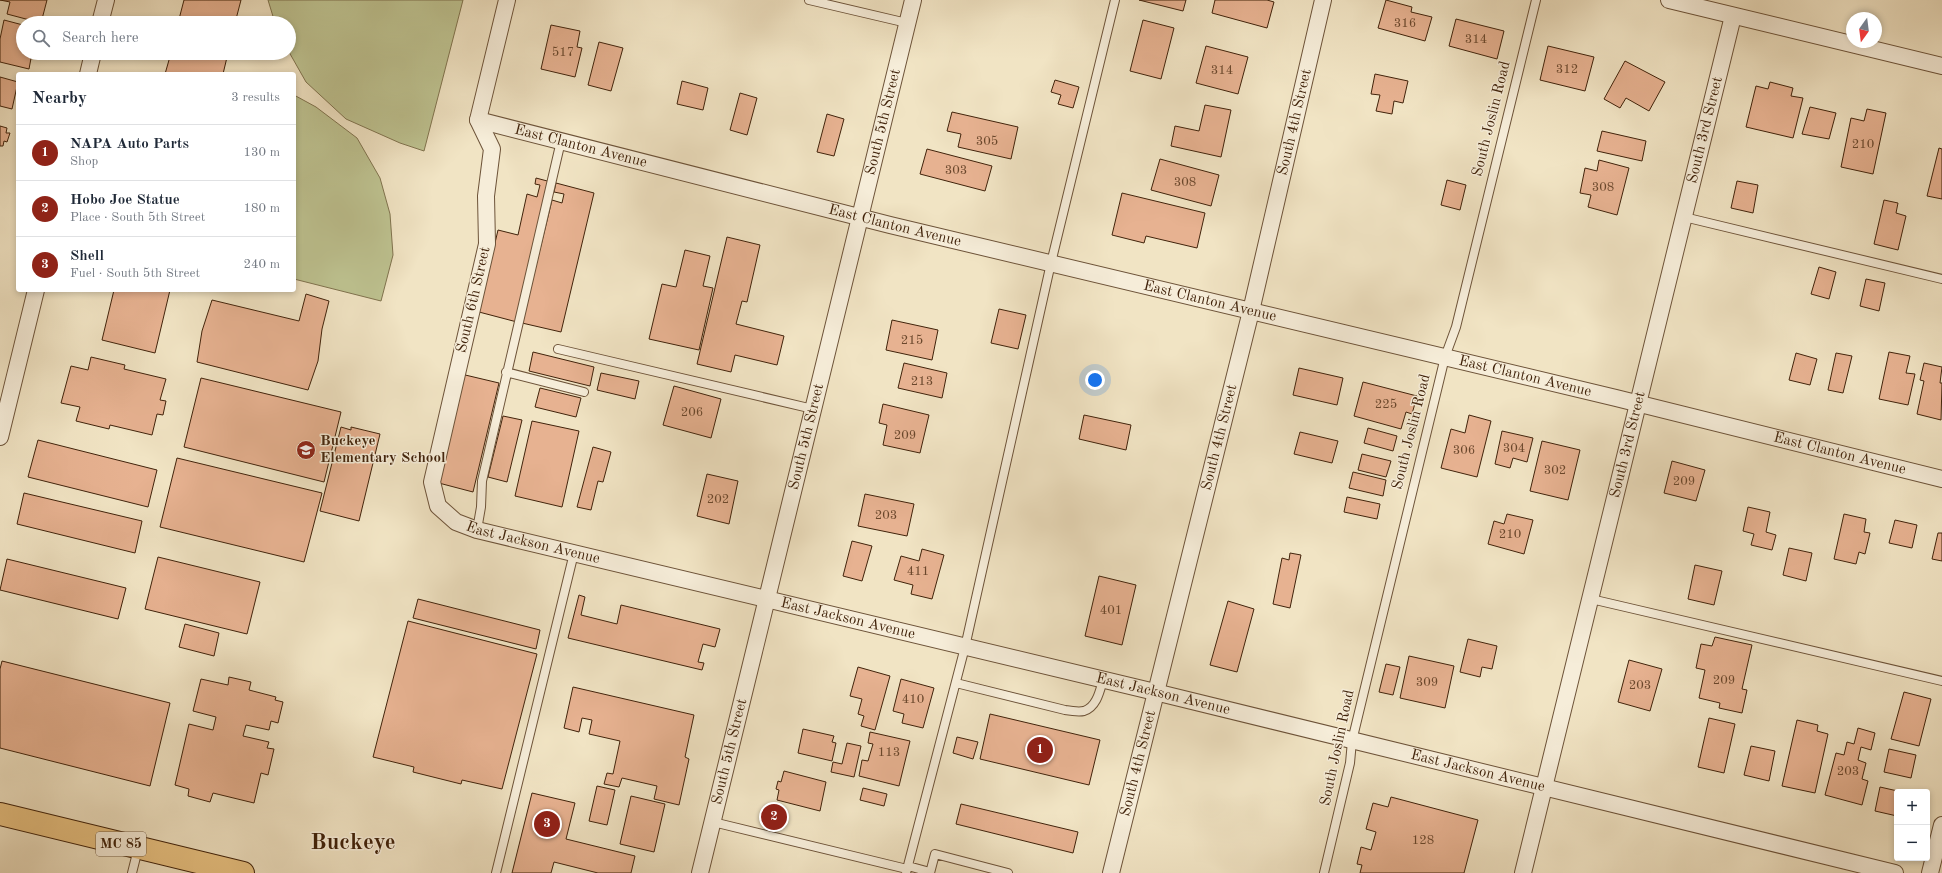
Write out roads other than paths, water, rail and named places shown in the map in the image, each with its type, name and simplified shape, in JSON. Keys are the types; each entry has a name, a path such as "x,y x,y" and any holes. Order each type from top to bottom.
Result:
{"main road":[{"name":"MC 85","path":"0,814 243,873"}],"street":[{"path":"102,16 106,0"},
{"path":"478,120 507,0"},
{"name":"South 5th Street","path":"700,873 913,0"},
{"name":"South 4th Street","path":"1111,873 1251,311 1323,0"},
{"path":"1669,0 1942,66"},
{"name":"South 3rd Street","path":"1523,873 1733,16"},
{"path":"88,72 91,60"},
{"name":"East Clanton Avenue","path":"478,120 859,218 1638,403 1942,479"},
{"name":"South 6th Street","path":"438,506 432,482 487,244 486,196 492,149 478,120"},
{"path":"0,437 36,292"},
{"name":"East Jackson Avenue","path":"438,506 456,522 477,530 1544,786 1895,873"},
{"path":"1930,873 1942,826"}],"lane":[{"path":"809,0 907,24"},
{"path":"907,870 965,647 1052,263 1114,0"},
{"name":"South Joslin Road","path":"1324,873 1350,763 1352,741 1445,357 1456,327 1536,0"},
{"path":"477,530 481,507 482,481 506,372 561,141"},
{"path":"1684,216 1942,279"},
{"path":"558,349 813,409"},
{"path":"506,372 584,392"},
{"path":"496,873 574,553"},
{"path":"1591,599 1942,681"},
{"path":"956,683 1065,710 1084,711 1091,707 1099,696 1103,680"},
{"path":"713,822 907,870 930,872 934,854 1008,873"},
{"path":"132,873 138,848"}],"place":[{"name":"Buckeye Elementary School","path":"306,450"},
{"name":"NAPA Auto Parts","path":"1040,750"},
{"name":"Hobo Joe Statue","path":"774,817"},
{"name":"Shell","path":"547,824"}],"district":[{"name":"Buckeye","path":"353,842"}]}
